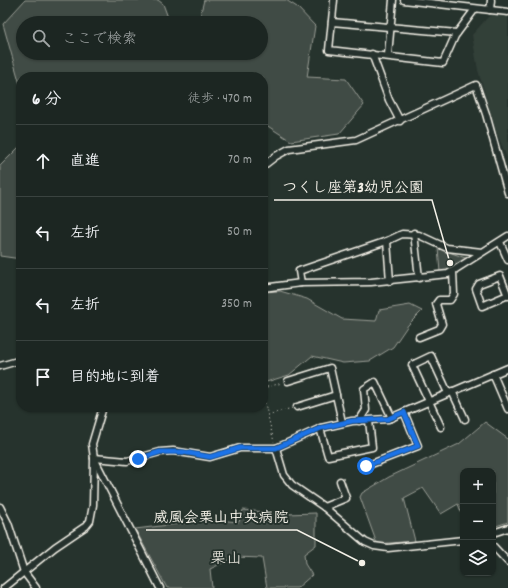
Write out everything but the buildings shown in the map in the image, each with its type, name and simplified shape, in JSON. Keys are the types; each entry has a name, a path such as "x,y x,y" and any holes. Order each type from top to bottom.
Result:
{"street":[{"path":"334,0 329,50 388,55 443,63 457,33 475,9"},
{"path":"388,55 393,0"},
{"path":"404,0 508,12"},
{"path":"490,10 491,0"},
{"path":"332,22 457,33"},
{"path":"372,54 389,100 400,121"},
{"path":"268,162 289,149 356,140 400,121 460,91 476,85 489,121 508,193"},
{"path":"414,233 419,278"},
{"path":"300,284 299,271 387,242 402,234 414,233 447,248 482,252"},
{"path":"268,287 300,284 390,281 419,278 453,271 508,236"},
{"path":"387,242 390,281"},
{"path":"500,242 508,260"},
{"path":"419,337 439,329 442,324 436,304 438,300 450,300 454,294 453,271"},
{"path":"500,276 508,296 482,306 476,290 479,284 500,276"},
{"path":"441,427 412,365 431,356 465,419"},
{"path":"0,366 16,361"},
{"path":"288,380 330,368 342,422"},
{"path":"94,458 127,461 160,452 173,451 210,457 240,448 276,448 320,428 342,422 392,418 508,368"},
{"path":"493,374 508,409"},
{"path":"359,421 366,410 364,389 375,382 392,418"},
{"path":"298,407 336,395"},
{"path":"4,588 55,547 86,526 90,521 93,505 94,458 92,444 102,412"},
{"path":"366,466 418,446 404,412"},
{"path":"320,428 328,456 372,446 369,421"},
{"path":"276,448 284,475 292,485 324,507 358,538 374,546 388,548 460,540"},
{"path":"94,458 160,588"},
{"path":"324,507 346,498 340,481"},
{"path":"0,507 8,523 24,572 36,588"},
{"path":"496,532 508,528"},
{"path":"496,549 508,562"}],"path":[{"path":"268,386 288,380"},
{"path":"268,416 298,407"},
{"path":"267,412 276,448"}],"shaded area":[{"path":"25,0 158,0 163,4 167,16 16,16 16,60 268,60 268,16 202,16 201,12 204,0 286,0 297,7 315,26 307,77 346,79 364,105 339,134 291,141 268,126 268,72 16,72 3,24"},
{"path":"494,14 508,15 508,160 495,129 478,70 472,35 488,17"},
{"path":"16,150 16,258 0,256 0,166"},
{"path":"438,248 468,259 448,271 440,272"},
{"path":"280,291 307,299 342,319 376,321 379,310 410,305 422,311 408,325 393,347 370,361 343,363 312,356 289,375 268,381 268,292"},
{"path":"485,422 508,439 508,522 496,526 496,468 460,468 460,509 458,504 441,514 423,488 404,498 415,541 377,544 360,497 362,493 389,477 459,444"},
{"path":"243,510 287,514 316,513 316,545 304,554 305,564 312,575 297,588 267,588 262,558 235,557 210,569 212,588 167,588 135,529 186,523 194,518 239,522"}],"place":[{"name":"つくし座第3幼児公園","path":"450,263"},
{"name":"威風会栗山中央病院","path":"362,563"}],"district":[{"name":"栗山","path":"226,557"}],"route":[{"path":"138,459 160,452 183,452 210,457 240,448 276,448 321,428 342,422 388,419 404,412 418,446 366,466"}]}
